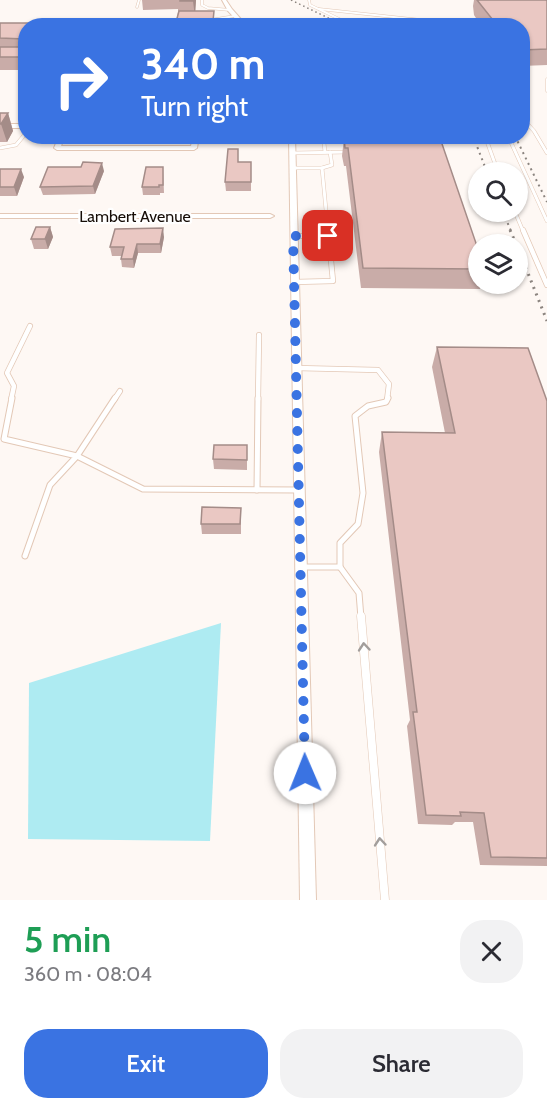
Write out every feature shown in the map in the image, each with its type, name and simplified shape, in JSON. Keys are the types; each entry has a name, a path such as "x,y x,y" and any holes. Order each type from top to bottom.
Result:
{"street":[{"path":"224,0 235,16"},
{"path":"0,126 18,126"},
{"path":"59,144 57,148 194,148 195,144"},
{"path":"292,144 308,900"},
{"name":"Lambert Avenue","path":"0,216 270,216"}],"lane":[{"path":"137,7 139,0"},
{"path":"202,0 202,5 208,8 230,10"},
{"path":"309,0 310,5 338,18"},
{"path":"319,9 403,18"},
{"path":"219,18 235,16"},
{"path":"547,79 547,91"},
{"path":"530,127 547,153"},
{"path":"0,148 20,144"},
{"path":"292,168 322,168 332,165 324,144"},
{"path":"487,144 494,162"},
{"path":"512,144 547,222"},
{"path":"293,153 352,152"},
{"path":"295,282 333,281 322,168"},
{"path":"519,222 547,285"},
{"path":"293,236 328,236"},
{"path":"30,326 7,373 14,386 4,439 77,456 143,489 299,490"},
{"path":"257,490 259,335"},
{"path":"296,368 378,370 387,378 390,387 386,402 368,406 355,416 363,493 358,524 340,543 340,567 359,593 385,900"},
{"path":"25,556 50,485 77,456 120,391"},
{"path":"300,567 340,567"}],"water":[{"path":"221,623 210,841 28,839 29,683"}],"building":[{"path":"477,0 546,0 547,49 530,50 530,18 491,18"},
{"path":"179,11 214,11 213,18 177,18"},
{"path":"0,23 18,23 18,39 0,38"},
{"path":"0,47 18,47 18,57 0,57"},
{"path":"0,113 8,113 1,124 0,124"},
{"path":"345,144 442,144 473,234 468,234 468,269 363,268 348,148 345,148"},
{"path":"228,149 238,149 238,162 251,162 251,182 225,182"},
{"path":"83,162 102,163 93,186 40,187 48,167 81,167"},
{"path":"146,167 163,167 163,185 142,187"},
{"path":"0,169 21,169 14,187 0,187"},
{"path":"36,227 50,227 45,239 31,239"},
{"path":"163,228 160,244 137,244 133,259 121,259 124,247 110,247 115,229"},
{"path":"437,347 528,348 547,401 547,858 491,857 484,813 460,812 461,816 426,815 413,712 417,712 382,432 455,433"},
{"path":"214,445 247,445 247,460 213,459"},
{"path":"202,507 241,508 240,524 201,524"}],"railway":[{"path":"291,0 328,18"},
{"path":"476,144 483,162"},
{"path":"519,144 547,202"},
{"path":"507,222 511,231"},
{"path":"510,230 512,234"},
{"path":"528,273 547,321"}],"route":[{"path":"305,773 293,236 328,236"}]}
